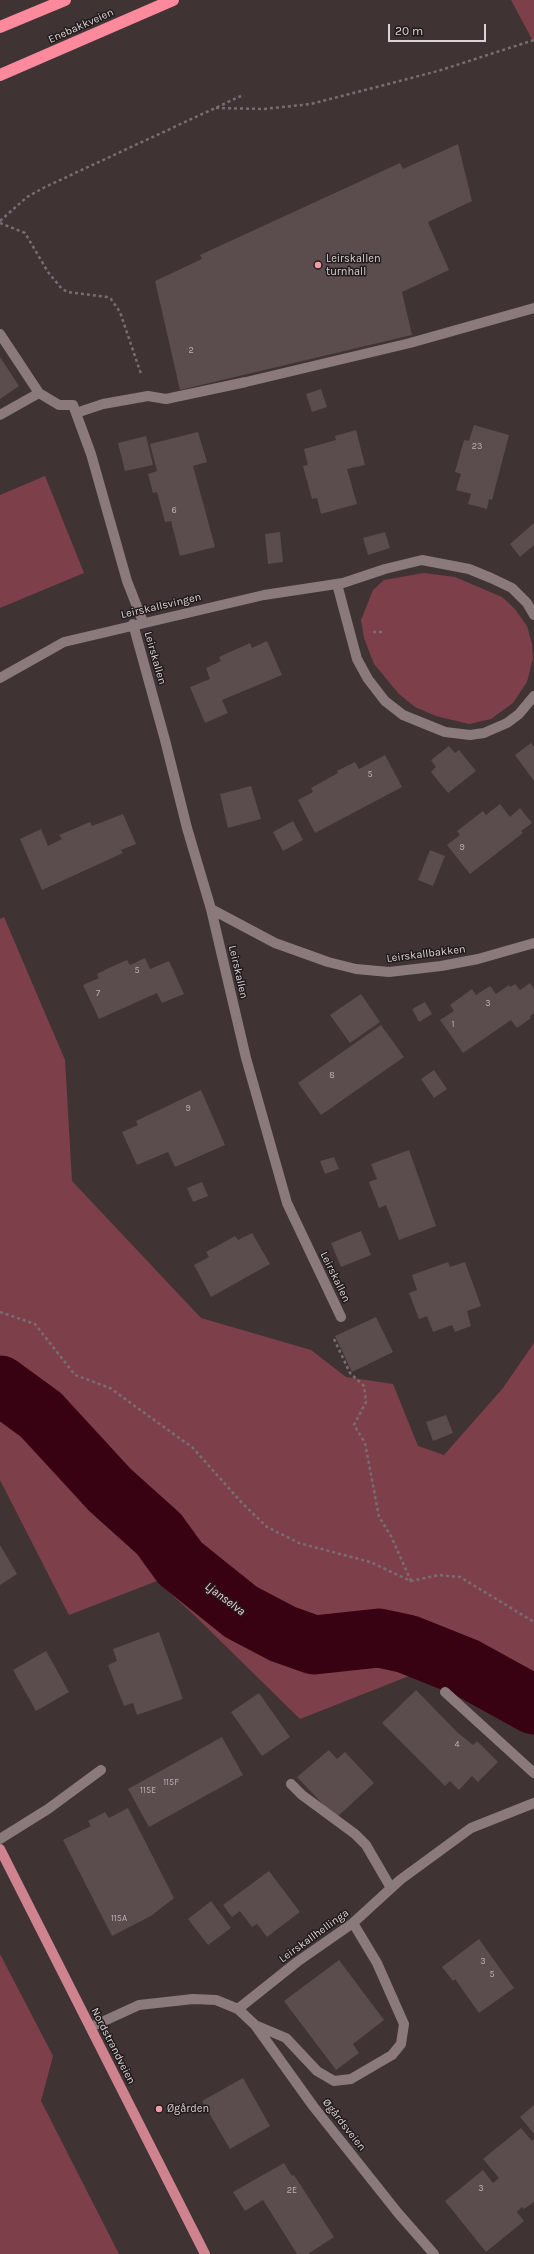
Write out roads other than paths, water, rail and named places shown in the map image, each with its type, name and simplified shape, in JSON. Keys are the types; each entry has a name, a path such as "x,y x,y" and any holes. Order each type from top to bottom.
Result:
{"highway":[{"path":"0,27 65,0"},
{"name":"Enebakkveien","path":"0,75 173,0"}],"main road":[{"name":"Nordstrandveien","path":"0,1849 205,2254"}],"street":[{"path":"0,334 39,393 59,405 74,409 148,396 166,400 410,344 534,308"},
{"path":"0,415 39,393"},
{"name":"Leirskallen","path":"74,409 91,454 127,581 187,828 211,909 246,1058 287,1203 341,1316"},
{"name":"Leirskallsvingen","path":"0,678 64,642 138,623 264,595 337,584 422,560 469,569 512,588 527,603 534,615"},
{"path":"337,584 357,659 368,679 385,701 403,715 445,732 470,735 484,733 507,722 519,714 534,696"},
{"name":"Leirskallbakken","path":"211,909 275,943 328,962 356,969 389,972 441,966 534,943"},
{"path":"445,1692 534,1773"},
{"path":"0,1839 48,1809 101,1770"},
{"path":"291,1784 302,1795 355,1834 366,1845 391,1888"},
{"name":"Leirskallhellinga","path":"238,2009 297,1962 353,1924 391,1888 471,1828 534,1803"},
{"path":"255,2025 286,2038 317,2071 334,2081 351,2079 392,2055 401,2044 404,2024 377,1963 353,1924"},
{"path":"90,2027 139,2005 193,1999 216,2000 238,2009"},
{"name":"Øgårdsveien","path":"238,2009 255,2025 313,2106 398,2213 434,2254"}],"waterway":[{"name":"Ljanselva","path":"0,1385 41,1415 110,1490 159,1534 180,1563 241,1612 283,1634 314,1645 379,1638 407,1644 467,1668 534,1705"}],"place":[{"name":"Leirskallen turnhall","path":"318,265"},
{"name":"Øgården","path":"159,2109"}]}
